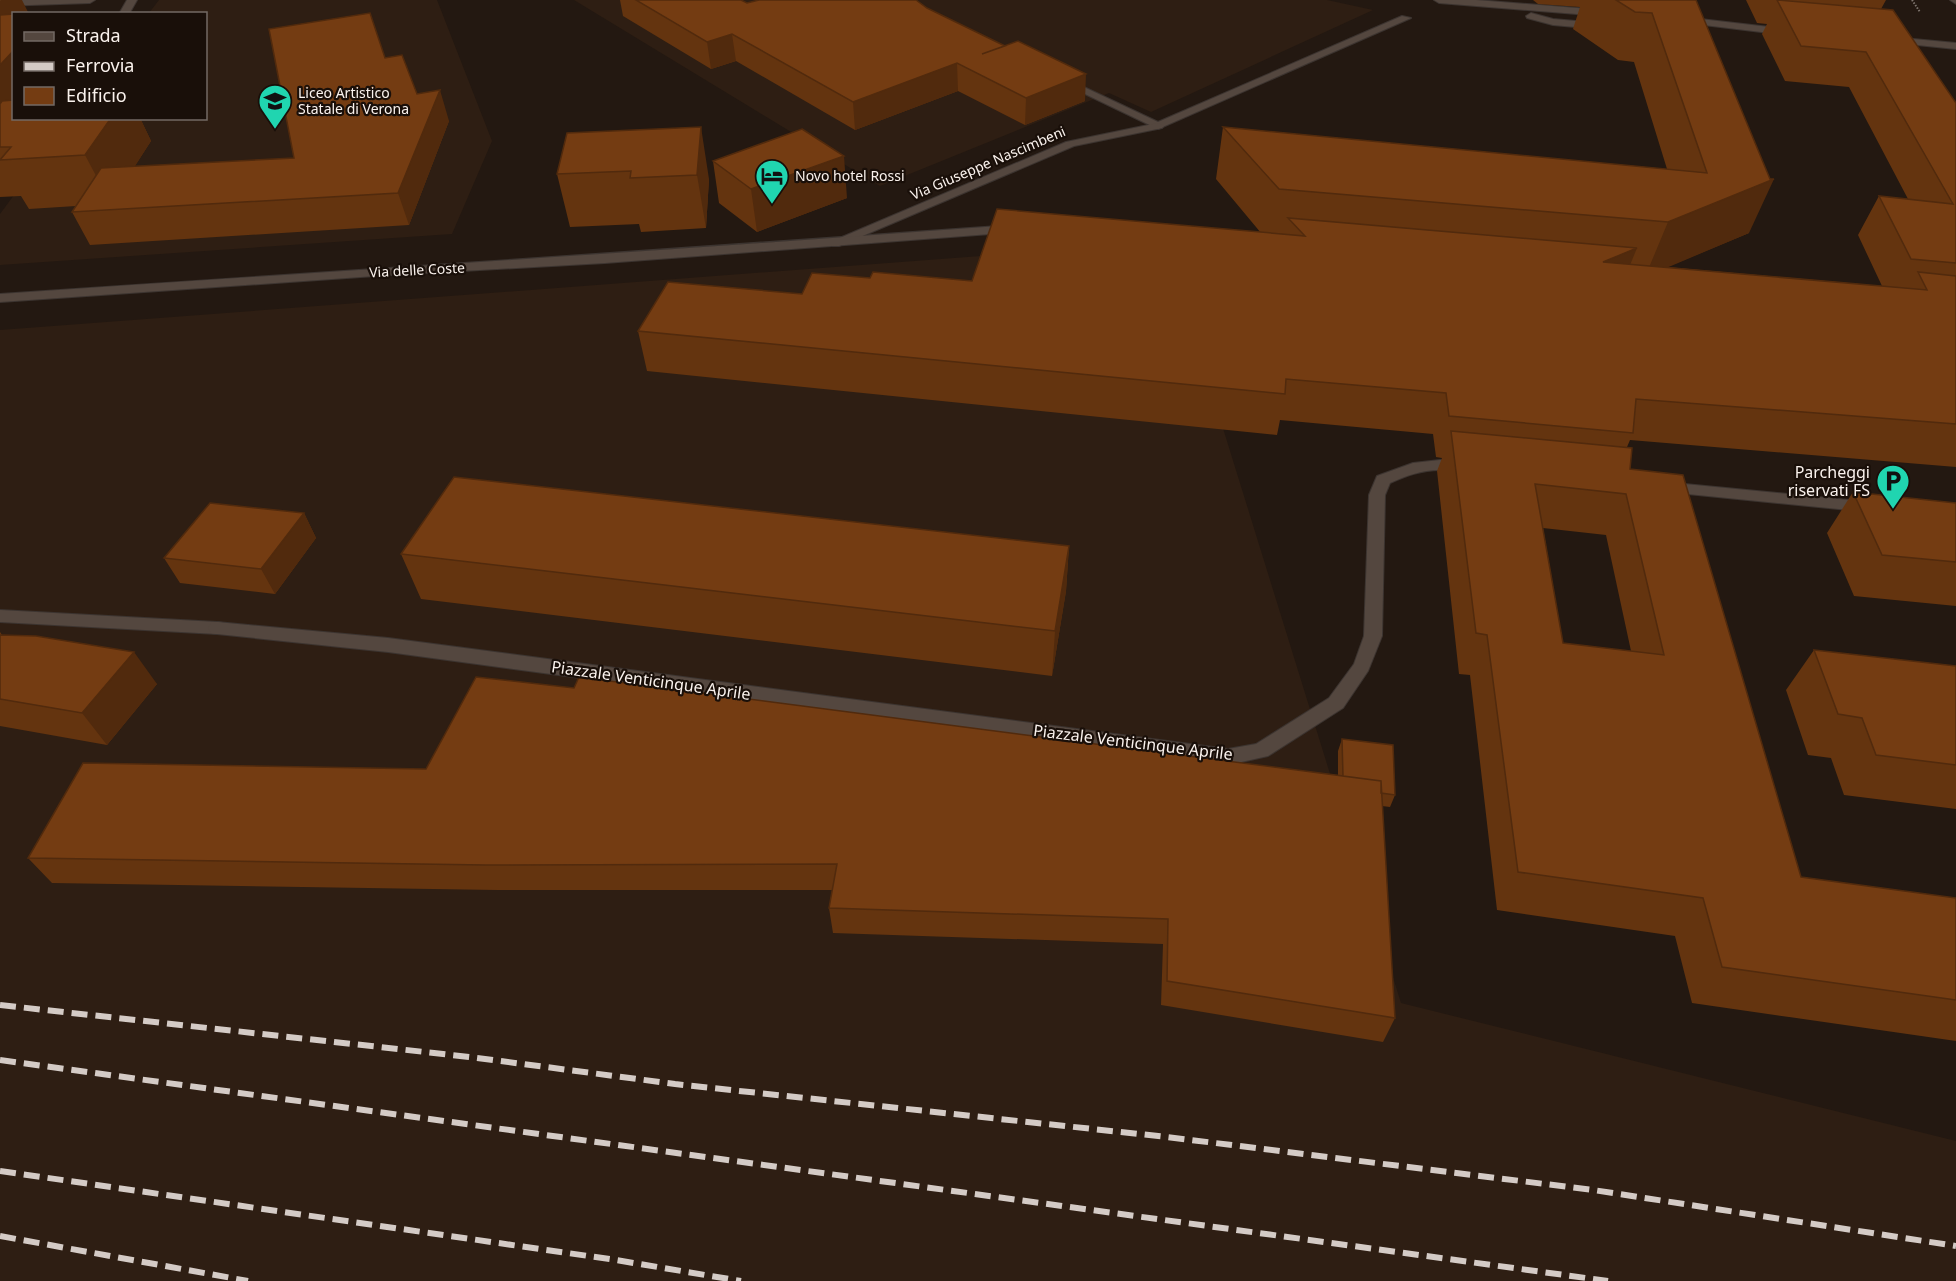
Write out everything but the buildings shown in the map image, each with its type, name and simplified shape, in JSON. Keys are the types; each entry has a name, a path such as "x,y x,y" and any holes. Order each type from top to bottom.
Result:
{"street":[{"path":"0,3 90,0"},
{"path":"125,11 132,0"},
{"path":"1439,0 1614,14"},
{"path":"1498,6 1553,22 1611,27"},
{"path":"1748,16 1701,12 1671,18 1803,33"},
{"name":"Via Giuseppe Nascimbeni","path":"834,243 1070,144 1158,126 1406,18"},
{"path":"1704,34 1727,36 1782,31"},
{"path":"1945,34 1956,38"},
{"path":"1878,39 1956,46"},
{"path":"1059,79 1158,126"},
{"name":"Via delle Coste","path":"0,298 834,243 1002,229 1026,230"},
{"name":"Piazzale Venticinque Aprile","path":"0,616 217,628 400,646 1228,757 1261,752 1336,703 1362,666 1373,636 1377,495 1383,480 1413,466 1440,464 1486,469"},
{"path":"1649,486 1885,509"}],"shaded area":[{"name":"Liceo Artistico Statale di Verona","path":"159,0 437,0 492,141 452,234 0,265 0,214 69,120 207,120 207,12 150,12"},
{"path":"574,0 1327,0 1373,10 1151,112 1109,93 880,186"},
{"path":"994,255 1174,270 1401,1003 1956,1141 1956,1281 0,1281 0,330"}],"railway":[{"path":"0,1005 470,1057 675,1084 1167,1137 1593,1190 1956,1246"},
{"path":"0,1060 1608,1281"},
{"path":"0,1171 616,1260 741,1281"},
{"path":"0,1236 248,1281"}],"place":[{"name":"Liceo Artistico Statale di Verona","path":"275,130"},
{"name":"Novo hotel Rossi","path":"772,205"},
{"name":"Parcheggi riservati FS","path":"1893,510"}]}
